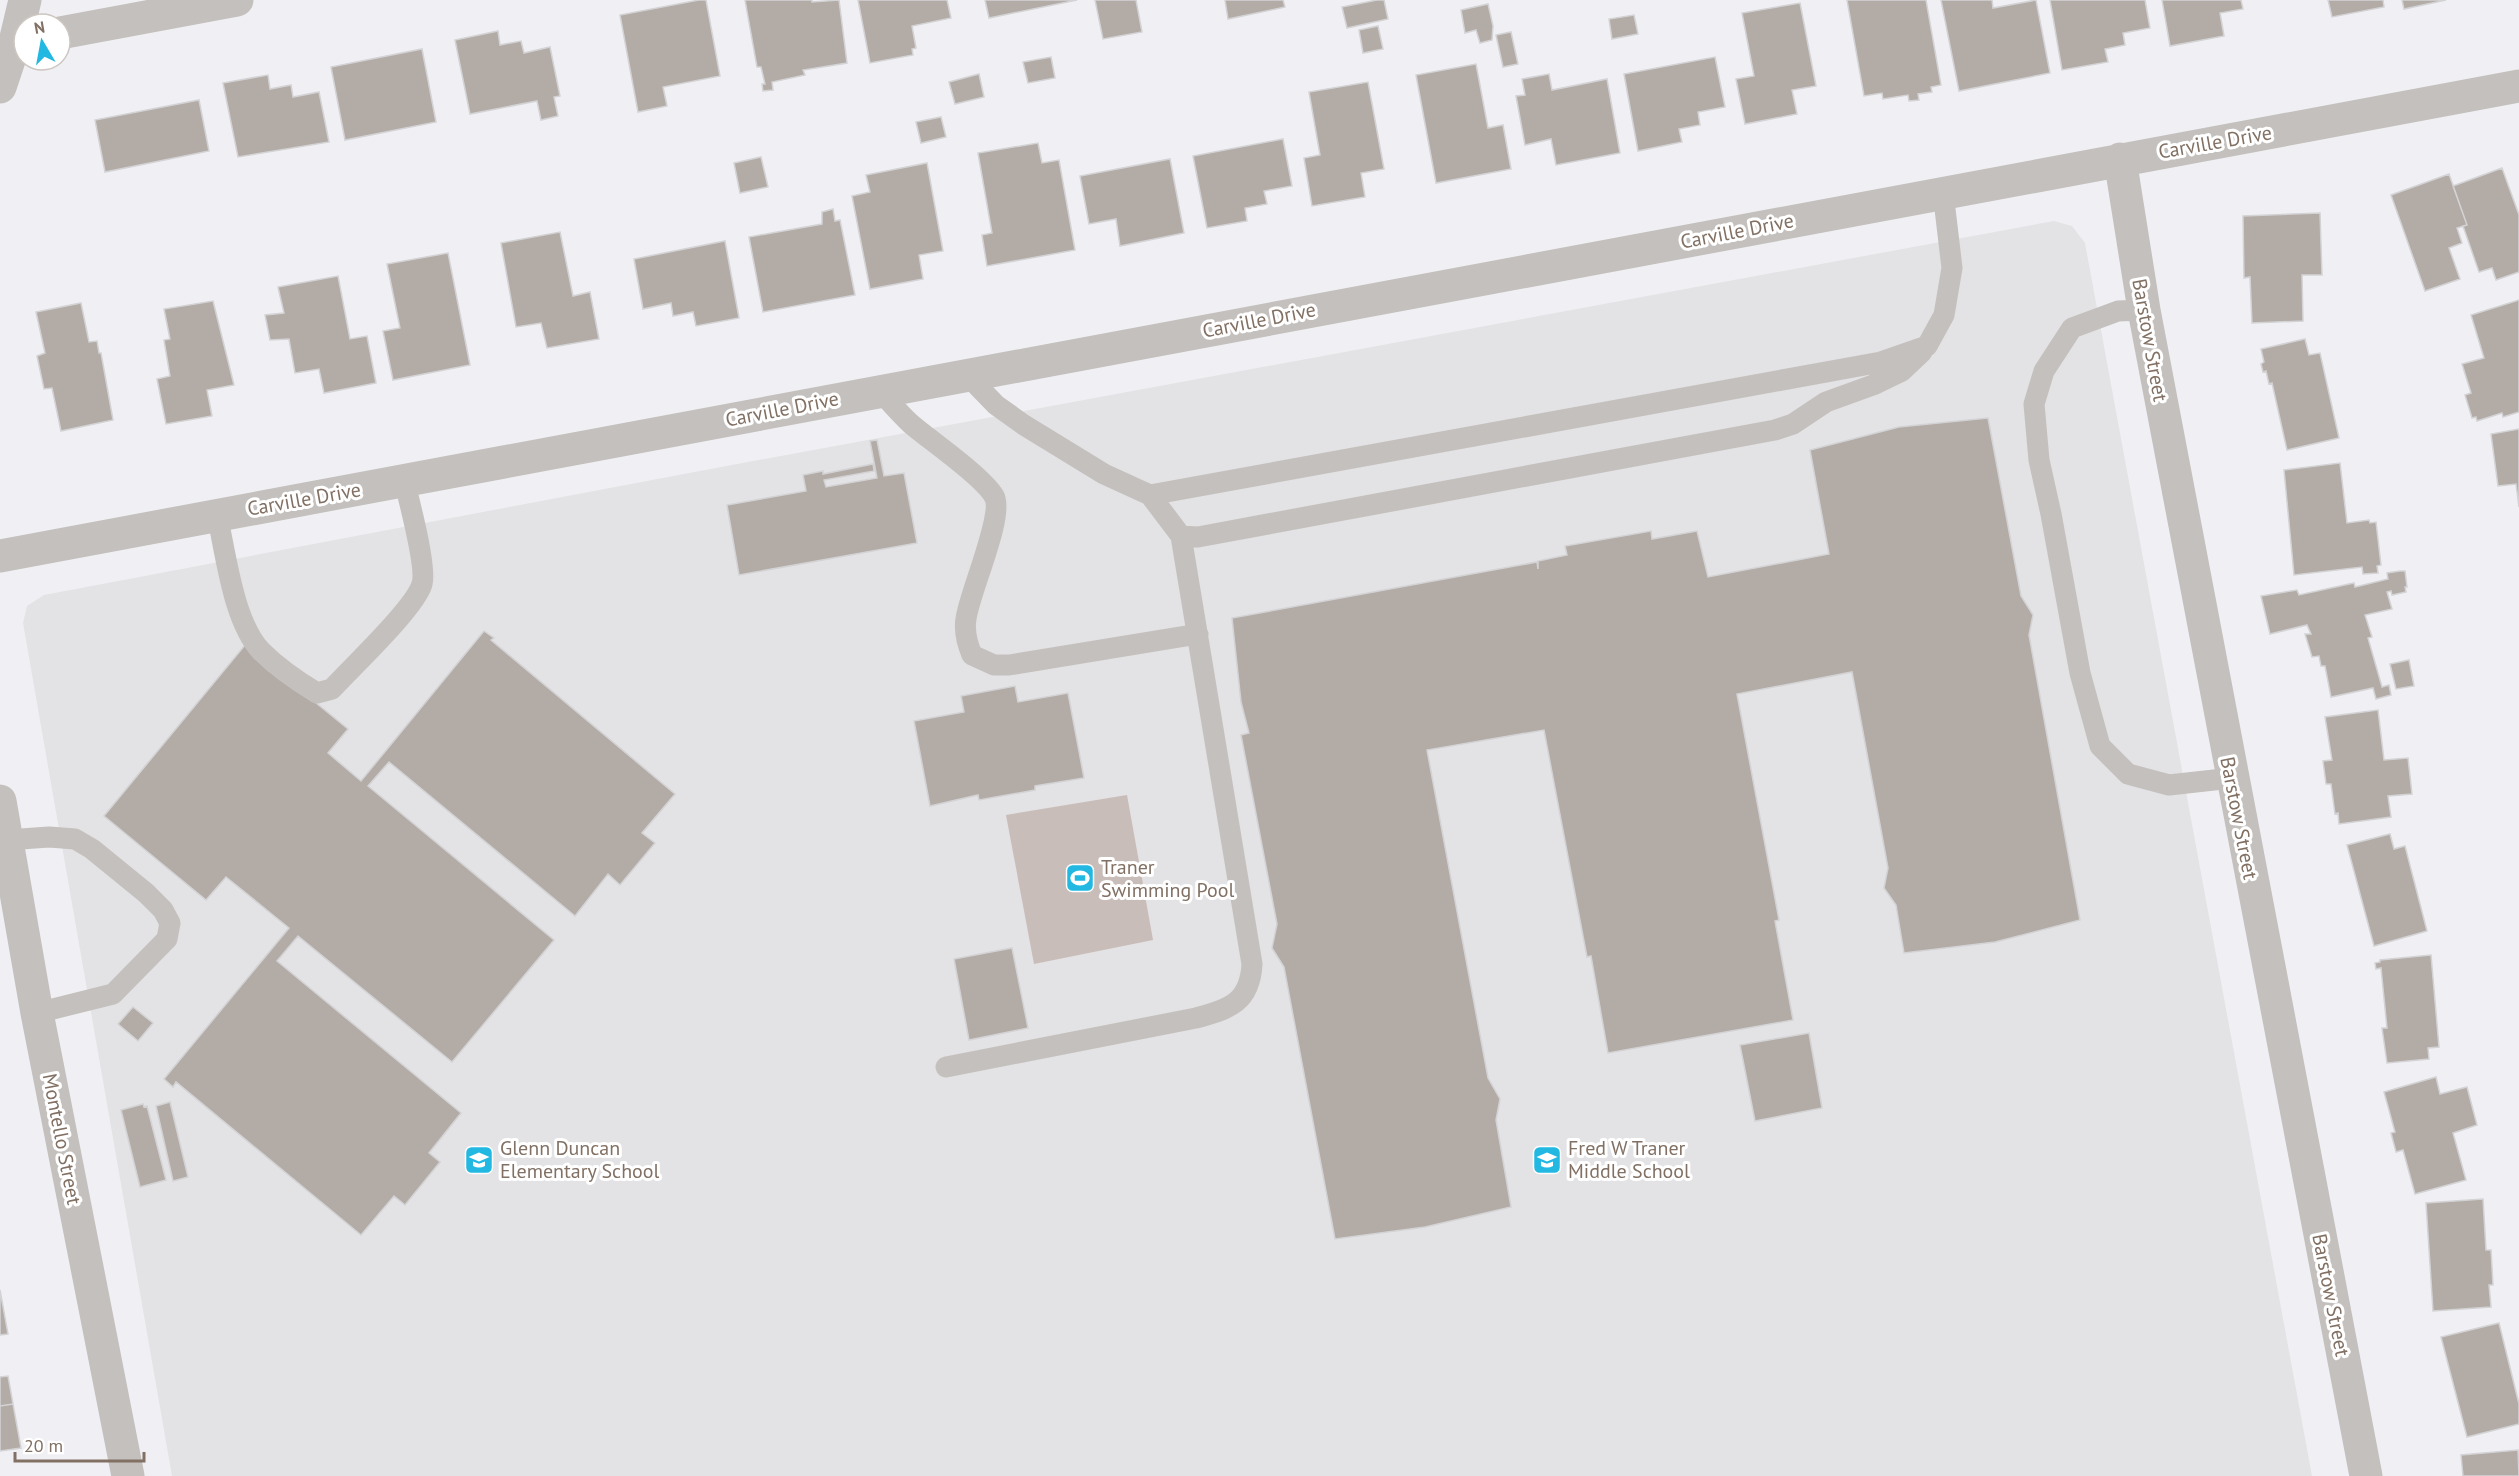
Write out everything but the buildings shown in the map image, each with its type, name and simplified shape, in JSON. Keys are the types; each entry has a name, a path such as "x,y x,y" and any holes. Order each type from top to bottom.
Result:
{"street":[{"path":"72,31 237,0"},
{"path":"0,87 12,59"},
{"name":"Carville Drive","path":"0,556 2519,86"},
{"name":"Barstow Street","path":"2120,159 2144,310 2366,1476"},
{"name":"Montello Street","path":"0,801 37,1013 128,1476"}],"lane":[{"path":"1181,536 1198,537 1775,430 1793,424 1826,402 1873,385 1902,371 1927,346 1944,315 1952,268 1943,192"},
{"path":"2144,310 2118,311 2072,328 2044,371 2034,404 2039,460 2080,673 2100,746 2128,774 2169,784 2232,778"},
{"path":"1150,495 1870,364 1927,346"},
{"path":"946,1068 1222,1011 1236,1002 1247,990 1251,980 1252,964 1181,536 1150,495 1104,474 1024,425 996,405 966,374"},
{"path":"880,391 909,422 976,478 993,495 997,504 966,620 967,642 972,655 994,665 1009,666 1198,634"},
{"path":"218,515 235,593 250,634 260,650 298,682 317,693 332,688 409,606 422,584 418,542 404,480"},
{"path":"8,840 49,837 75,839 92,849 146,893 163,910 170,923 167,939 113,994 37,1013"}],"shaded area":[{"name":"Fred W Traner Middle School","path":"2054,221 2072,226 2085,243 2312,1476 172,1476 23,623 27,606 44,595 721,467"},
{"name":"Traner Swimming Pool","path":"1127,795 1153,940 1034,964 1006,815"}],"place":[{"name":"Traner Swimming Pool","path":"1080,878"},
{"name":"Glenn Duncan Elementary School","path":"479,1160"},
{"name":"Fred W Traner Middle School","path":"1547,1160"}]}
